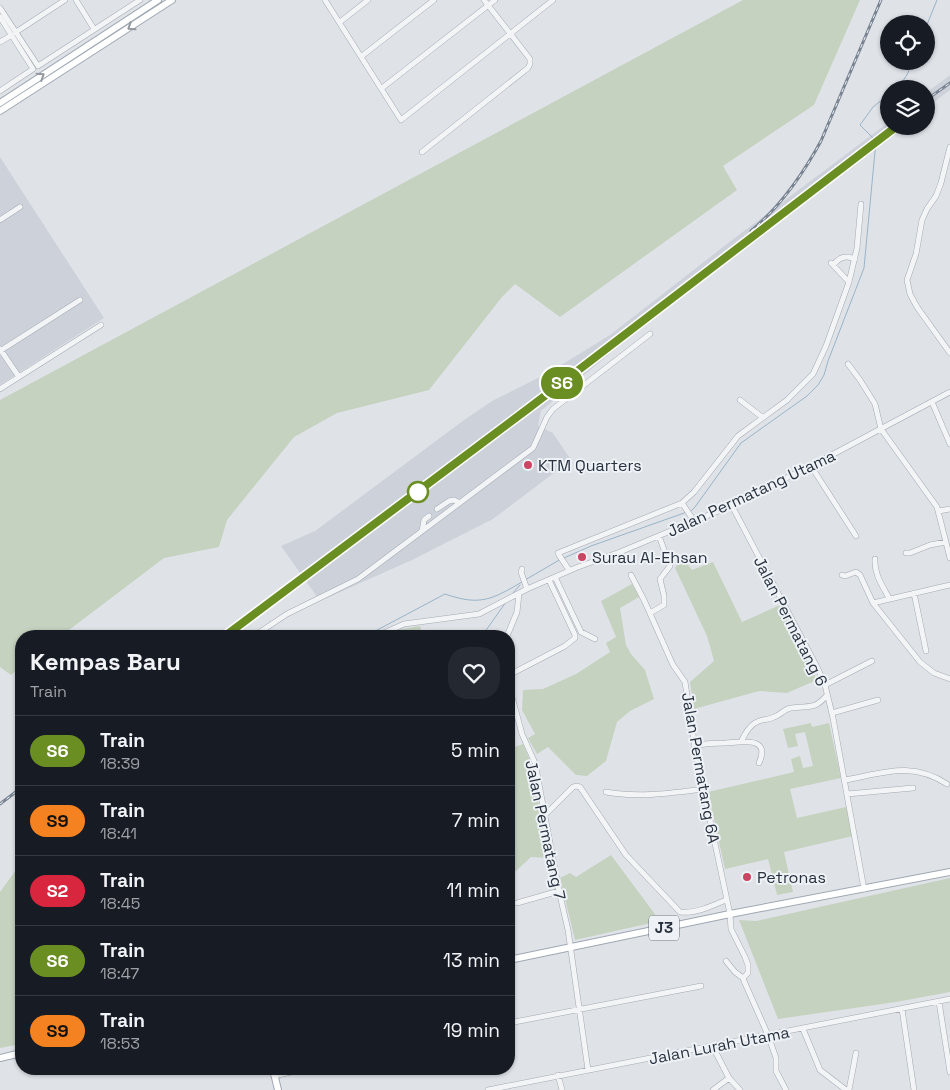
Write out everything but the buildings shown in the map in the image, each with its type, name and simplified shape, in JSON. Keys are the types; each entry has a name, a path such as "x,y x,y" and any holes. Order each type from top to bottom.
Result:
{"main road":[{"path":"0,103 158,0"},
{"path":"0,111 172,0"},
{"name":"J3","path":"515,959 730,914 950,872"},
{"path":"0,1058 15,1054"},
{"path":"274,1075 278,1090"}],"street":[{"path":"0,42 65,0"},
{"path":"76,0 94,29"},
{"path":"0,91 140,0"},
{"path":"326,0 401,120 553,0"},
{"path":"340,22 368,0"},
{"path":"362,56 434,0"},
{"path":"422,152 528,68 530,64 530,59 484,0"},
{"path":"382,88 495,0"},
{"path":"0,8 35,68"},
{"path":"0,17 14,34"},
{"path":"950,147 941,183 922,220 916,254 907,280 910,294 917,307 950,353"},
{"path":"569,570 558,554 683,504 738,436 787,400 813,374 826,346 849,282 855,259 861,204"},
{"path":"0,220 20,207"},
{"path":"849,282 832,264 844,257 855,259"},
{"path":"19,377 0,350 80,300"},
{"path":"0,389 101,325"},
{"path":"263,630 288,614 358,579 533,448 547,416 553,409 650,334"},
{"path":"848,364 874,404 881,429 927,491 939,511 950,558"},
{"name":"Jalan Permatang Utama","path":"390,630 404,624 479,614 517,596 526,587 620,552 659,536 692,518 731,504 811,466 950,392"},
{"path":"740,400 762,417"},
{"path":"932,402 950,444"},
{"path":"811,466 856,536"},
{"path":"437,509 449,501 454,500 460,503"},
{"path":"683,504 692,518"},
{"name":"Jalan Permatang 6","path":"731,504 818,668 825,685 845,780 864,889"},
{"path":"939,511 950,509"},
{"path":"422,531 424,520 429,516"},
{"path":"650,613 664,605 660,579 670,566 659,536"},
{"path":"906,553 946,542"},
{"path":"875,559 877,576 889,598"},
{"path":"522,572 526,587"},
{"path":"842,575 845,576 856,572 860,575 873,603 920,662 934,673 950,679"},
{"name":"Jalan Permatang 6A","path":"631,575 673,665 685,682 694,746 733,935 748,965 748,973 743,978"},
{"path":"555,577 581,632 595,639"},
{"path":"515,672 570,643 575,638 549,580"},
{"path":"873,603 950,585"},
{"path":"914,593 926,651"},
{"path":"510,630 517,612 517,596"},
{"path":"825,685 872,661"},
{"path":"741,742 744,734 752,724 759,720 774,718 782,711 792,707 812,708 827,696"},
{"path":"832,713 878,700"},
{"name":"Jalan Permatang 7","path":"515,708 522,734 535,763 568,930 588,1070"},
{"path":"694,746 752,742 760,747 762,752 759,763"},
{"path":"845,780 914,770 929,774 947,784"},
{"path":"545,815 573,787 580,787 626,855 680,912 686,913 704,909 726,900"},
{"path":"847,794 913,788"},
{"path":"606,792 658,794 704,789"},
{"path":"517,903 559,891"},
{"path":"726,961 743,978 768,1035 776,1058 776,1072 786,1090"},
{"path":"515,1022 701,986"},
{"name":"Jalan Lurah Utama","path":"488,1090 950,999"},
{"path":"938,1002 950,1072"},
{"path":"902,1009 914,1090"},
{"path":"803,1029 820,1070 847,1090 856,1053"},
{"path":"713,1047 729,1078 740,1090"},
{"path":"558,1075 562,1090"},
{"path":"713,1090 729,1078"}],"shaded area":[{"path":"950,75 950,90 935,101 935,86"},
{"path":"880,129 880,135 891,135 619,346 541,411 538,426 553,433 571,460 493,519 412,560 320,601 281,546 315,531 492,401 548,373 610,335"},
{"path":"0,157 104,318 0,385"}],"green space":[{"path":"743,0 860,0 814,105 723,166 737,190 560,317 515,284 502,297 429,390 337,413 294,437 227,520 219,547 164,558 69,630 15,630 15,672 11,675 0,667 0,400"},
{"path":"682,557 692,570 713,562 742,622 780,605 817,680 787,693 759,691 694,709 690,682 714,661 707,636 675,568"},
{"path":"632,584 639,597 620,608 626,645 645,670 654,699 630,711 617,722 606,761 587,776 576,775 548,747 537,754 528,738 535,734 522,710 523,690 543,689 576,674 610,652 606,643 616,637 601,601"},
{"path":"420,626 421,630 397,630"},
{"path":"811,723 812,727 829,723 841,778 790,789 797,818 846,807 853,836 784,852 793,892 777,895 768,859 725,869 708,792 794,772 791,759 800,756 803,768 813,766 805,732 795,734 798,746 788,748 783,729"},
{"path":"523,744 531,763 549,858 531,857 515,871 515,747"},
{"path":"611,855 660,921 575,940 560,878 570,873 576,877"},
{"path":"15,871 15,1045 0,1048 0,892"},
{"path":"950,878 950,992 896,1002 778,1019 739,920 756,921"}],"waterway":[{"path":"931,15 937,0"},
{"path":"903,80 909,70"},
{"path":"691,511 741,443 807,396 818,385 824,375 864,268 876,141 860,125 873,107 880,101"},
{"path":"564,558 591,546 687,512"},
{"path":"525,580 561,559"},
{"path":"377,630 445,594 467,600 485,599 502,593 522,582"},
{"path":"513,593 520,585"},
{"path":"486,630 506,602"}],"railway":[{"path":"751,231 782,200 807,165 821,141 881,0"},
{"path":"935,94 950,83"},
{"path":"233,630 529,409 885,135"},
{"path":"0,804 15,793"}],"train":[{"name":"S6","path":"233,630 529,408 885,135"}],"place":[{"name":"KTM Quarters","path":"528,465"},
{"name":"Surau Al-Ehsan","path":"582,557"},
{"name":"Petronas","path":"747,877"}]}
